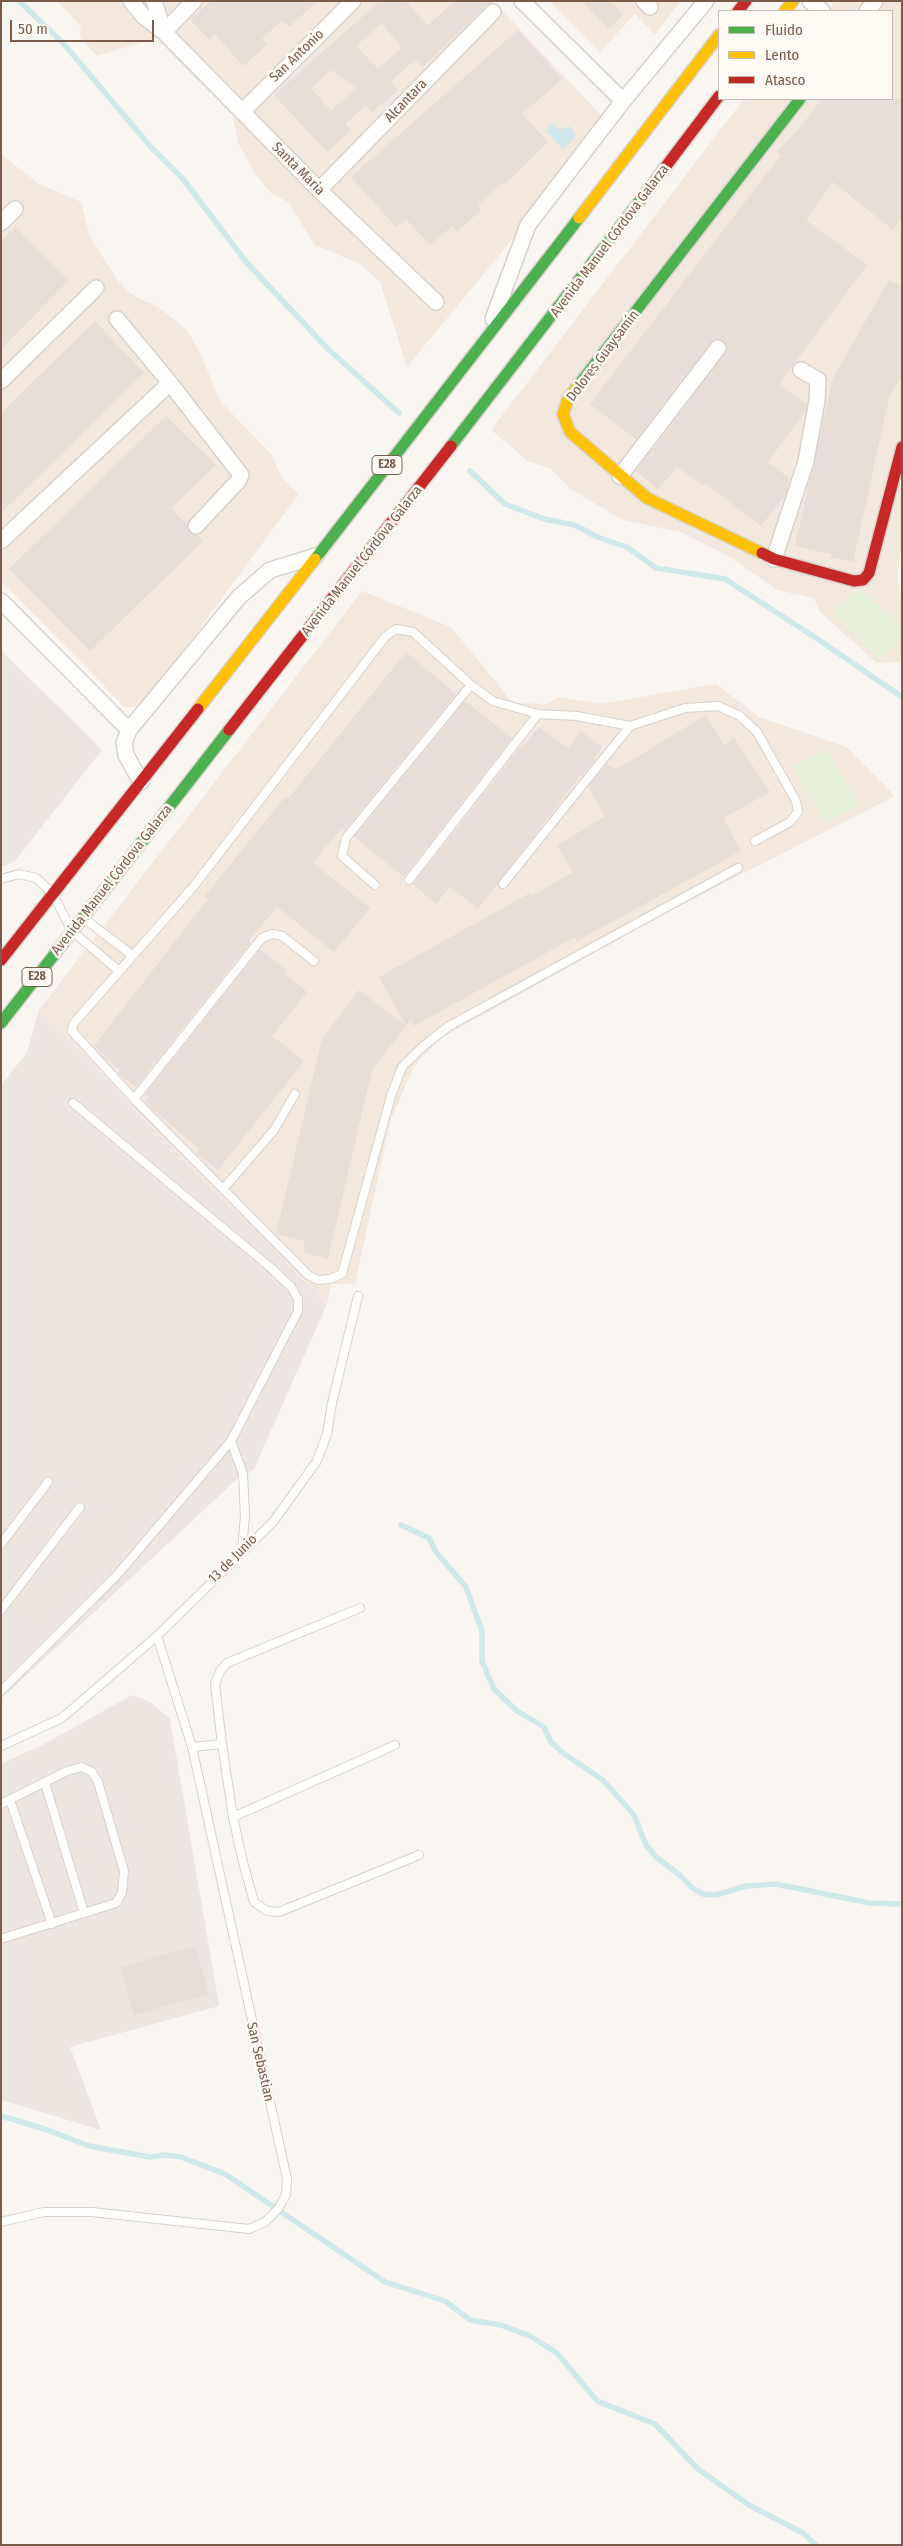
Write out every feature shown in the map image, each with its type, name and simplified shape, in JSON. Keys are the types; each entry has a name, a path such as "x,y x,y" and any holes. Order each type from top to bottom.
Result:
{"main road":[{"name":"E28","path":"1,960 485,341 718,36"},
{"name":"Avenida Manuel Córdova Galarza","path":"1,1023 82,916 531,344 718,97"},
{"name":"Dolores Guaysamín","path":"799,100 568,399 563,414 570,432 647,498 774,559 854,581 864,580 869,573 902,447"}],"street":[{"name":"Santa Maria","path":"131,1 143,16 164,32 319,190 436,302"},
{"name":"Santa Maria","path":"154,1 164,32"},
{"path":"164,32 194,1"},
{"name":"San Antonio","path":"242,112 353,1"},
{"path":"522,1 623,101"},
{"path":"485,341 528,225 623,101 706,1"},
{"path":"810,1 821,10"},
{"name":"Alcantara","path":"319,190 493,12"},
{"path":"1,223 15,209"},
{"path":"1,381 96,288"},
{"path":"117,319 170,383 241,475 238,481 196,526"},
{"path":"620,476 718,348"},
{"path":"774,559 798,489 817,401 818,380 801,370"},
{"path":"1,541 170,383"},
{"path":"140,782 126,755 124,743 129,730 239,597 270,570 316,556"},
{"path":"1,601 129,730"}],"lane":[{"path":"738,868 449,1026 421,1048 402,1067 392,1096 342,1274 324,1279 318,1280 308,1275 134,1099 72,1031 73,1024 194,886 385,637 396,629 413,632 471,685 493,701 538,714 577,716 630,726 685,708 718,706 740,716 758,732 796,801 798,812 790,822 755,841"},
{"path":"375,885 342,856 346,838 471,685"},
{"path":"409,880 538,714"},
{"path":"503,884 630,726"},
{"path":"1,879 19,874 36,878 52,893 72,931 119,971"},
{"path":"82,916 132,956"},
{"path":"134,1099 262,938 272,934 282,936 314,961"},
{"path":"224,1188 274,1130 295,1094"},
{"path":"1,1691 117,1574 231,1441 298,1311 298,1299 291,1287 271,1268 73,1103"},
{"name":"13 de Junio","path":"1,1746 62,1718 157,1636 242,1550 273,1522 318,1461 327,1434 332,1403 358,1296"},
{"path":"231,1441 243,1474 245,1515 242,1550"},
{"path":"1,1544 48,1482"},
{"path":"1,1610 80,1507"},
{"path":"360,1608 227,1663 220,1671 215,1684 233,1817 254,1902 267,1911 279,1912 419,1855"},
{"name":"San Sebastian","path":"1,2222 44,2212 92,2212 249,2229 264,2222 278,2209 286,2195 287,2179 192,1747 157,1636"},
{"path":"192,1747 222,1744"},
{"path":"233,1817 395,1745"},
{"path":"1,1804 67,1771 82,1767 92,1772 98,1782 124,1871 122,1893 116,1903 1,1939"},
{"path":"45,1783 84,1913"},
{"path":"10,1800 52,1924"}],"shaded area":[{"path":"57,1 493,1 601,115 600,122 559,173 510,242 407,367 380,282 360,264 315,245 288,202 272,194 258,178 238,143 233,116 156,38 97,56 80,37 81,26"},
{"path":"549,1 681,1 655,34 635,14 600,52"},
{"path":"835,1 902,1 902,541 897,577 902,603 902,662 877,663 819,611 814,598 777,590 729,556 681,532 623,520 572,490 551,469 528,461 491,430 743,100 893,100 893,10 828,10"},
{"path":"1,154 39,184 81,202 90,237 118,281 130,293 154,304 187,330 201,355 220,401 271,454 282,478 299,494 142,706 125,707 1,581"},
{"path":"362,591 451,627 513,703 547,704 558,697 601,704 716,684 759,717 846,747 895,796 668,912 438,1040 413,1068 390,1122 355,1284 331,1284 327,1304 39,1010"},
{"path":"1,650 102,750 14,862 1,867"},
{"path":"39,1010 327,1304 254,1469 236,1480 1,1699 1,1086 27,1052"},
{"path":"132,1695 149,1701 170,1719 219,2006 70,2047 101,2130 1,2100 1,1764 46,1743"}],"green space":[{"path":"859,587 902,628 902,638 880,660 833,614"},
{"path":"826,749 859,805 826,824 793,767"}],"water":[{"path":"553,123 559,130 569,126 575,133 575,138 563,149 546,131"}],"building":[{"path":"211,1 318,1 290,26 282,21 262,38 267,45 243,66 215,34 209,40 190,19"},
{"path":"380,1 406,1 427,26 455,1 496,1 486,5 423,67 415,60 390,82 398,90 373,112 365,106 345,124 351,130 327,152 274,95","holes":["382,23 402,48 378,69 356,46","331,70 356,88 331,111 311,88"]},
{"path":"581,1 610,1 623,15 609,29"},
{"path":"518,30 562,79 522,114 548,142 505,184 503,183 478,205 481,210 457,232 452,226 430,245 406,219 396,227 351,177"},
{"path":"902,99 902,218 893,230 833,182 806,220 867,265 779,384 807,405 806,410 768,462 790,479 785,495 761,526 705,483 703,485 677,467 658,489 636,471 725,354 727,345 723,340 715,339 711,342 636,439 590,404 781,155 777,151 798,130 821,100"},
{"path":"15,227 69,280 1,349 1,241"},
{"path":"889,280 902,287 902,376 890,394 853,562 830,557 831,554 795,546 833,378"},
{"path":"95,321 144,373 1,513 1,413"},
{"path":"166,416 216,465 171,508 187,525 189,532 197,535 203,541 90,651 9,569"},
{"path":"406,652 456,694 345,830 342,827 313,863 370,908 334,952 277,907 249,940 251,942 136,1087 118,1073 119,1070 94,1046 208,899 205,896 285,797 288,799"},
{"path":"465,701 512,738 404,877 354,837"},
{"path":"706,715 724,745 734,738 770,792 723,818 741,851 577,941 575,937 414,1026 411,1020 406,1026 379,977 530,893 532,896 573,872 557,846 605,816 588,787 606,764 617,769"},
{"path":"539,727 568,748 581,731 602,747 594,758 596,759 582,777 580,776 478,909 450,886 436,904 413,884 521,746 523,747"},
{"path":"260,949 286,970 284,973 307,992 272,1036 304,1061 218,1170 196,1153 199,1149 145,1102 149,1097 145,1094"},
{"path":"359,990 406,1026 372,1070 328,1259 303,1252 305,1241 276,1234 322,1039"},
{"path":"195,1946 209,1994 134,2015 120,1967"}],"waterway":[{"path":"19,1 63,43 150,146 183,179 247,263 328,349 399,413"},
{"path":"470,471 505,504 544,519 575,525 597,537 627,547 656,568 725,579 902,697"},
{"path":"401,1525 429,1538 436,1552 466,1587 482,1631 482,1661 494,1689 517,1711 544,1727 551,1742 563,1753 603,1780 634,1815 646,1845 656,1857 681,1876 692,1888 703,1894 716,1895 746,1886 776,1884 869,1903 902,1904"},
{"path":"1,2116 45,2129 89,2146 150,2157 165,2155 181,2157 225,2174 385,2282 445,2301 470,2320 501,2325 530,2336 557,2353 597,2401 655,2424 698,2469 749,2505 803,2533 816,2545"}],"traffic: fast":[{"path":"577,387 799,100"},
{"path":"451,446 645,194"},
{"path":"315,559 579,218"},
{"path":"1,1023 229,730"}],"traffic: slow":[{"path":"786,10 793,1"},
{"path":"579,218 718,36"},
{"path":"577,387 568,399 563,414 570,432 647,498 762,553"},
{"path":"198,709 315,559"}],"traffic: jam":[{"path":"739,10 746,1"},
{"path":"645,194 718,97"},
{"path":"229,730 451,446"},
{"path":"762,553 774,559 854,581 863,580 869,573 902,447"},
{"path":"1,960 198,709"}]}
